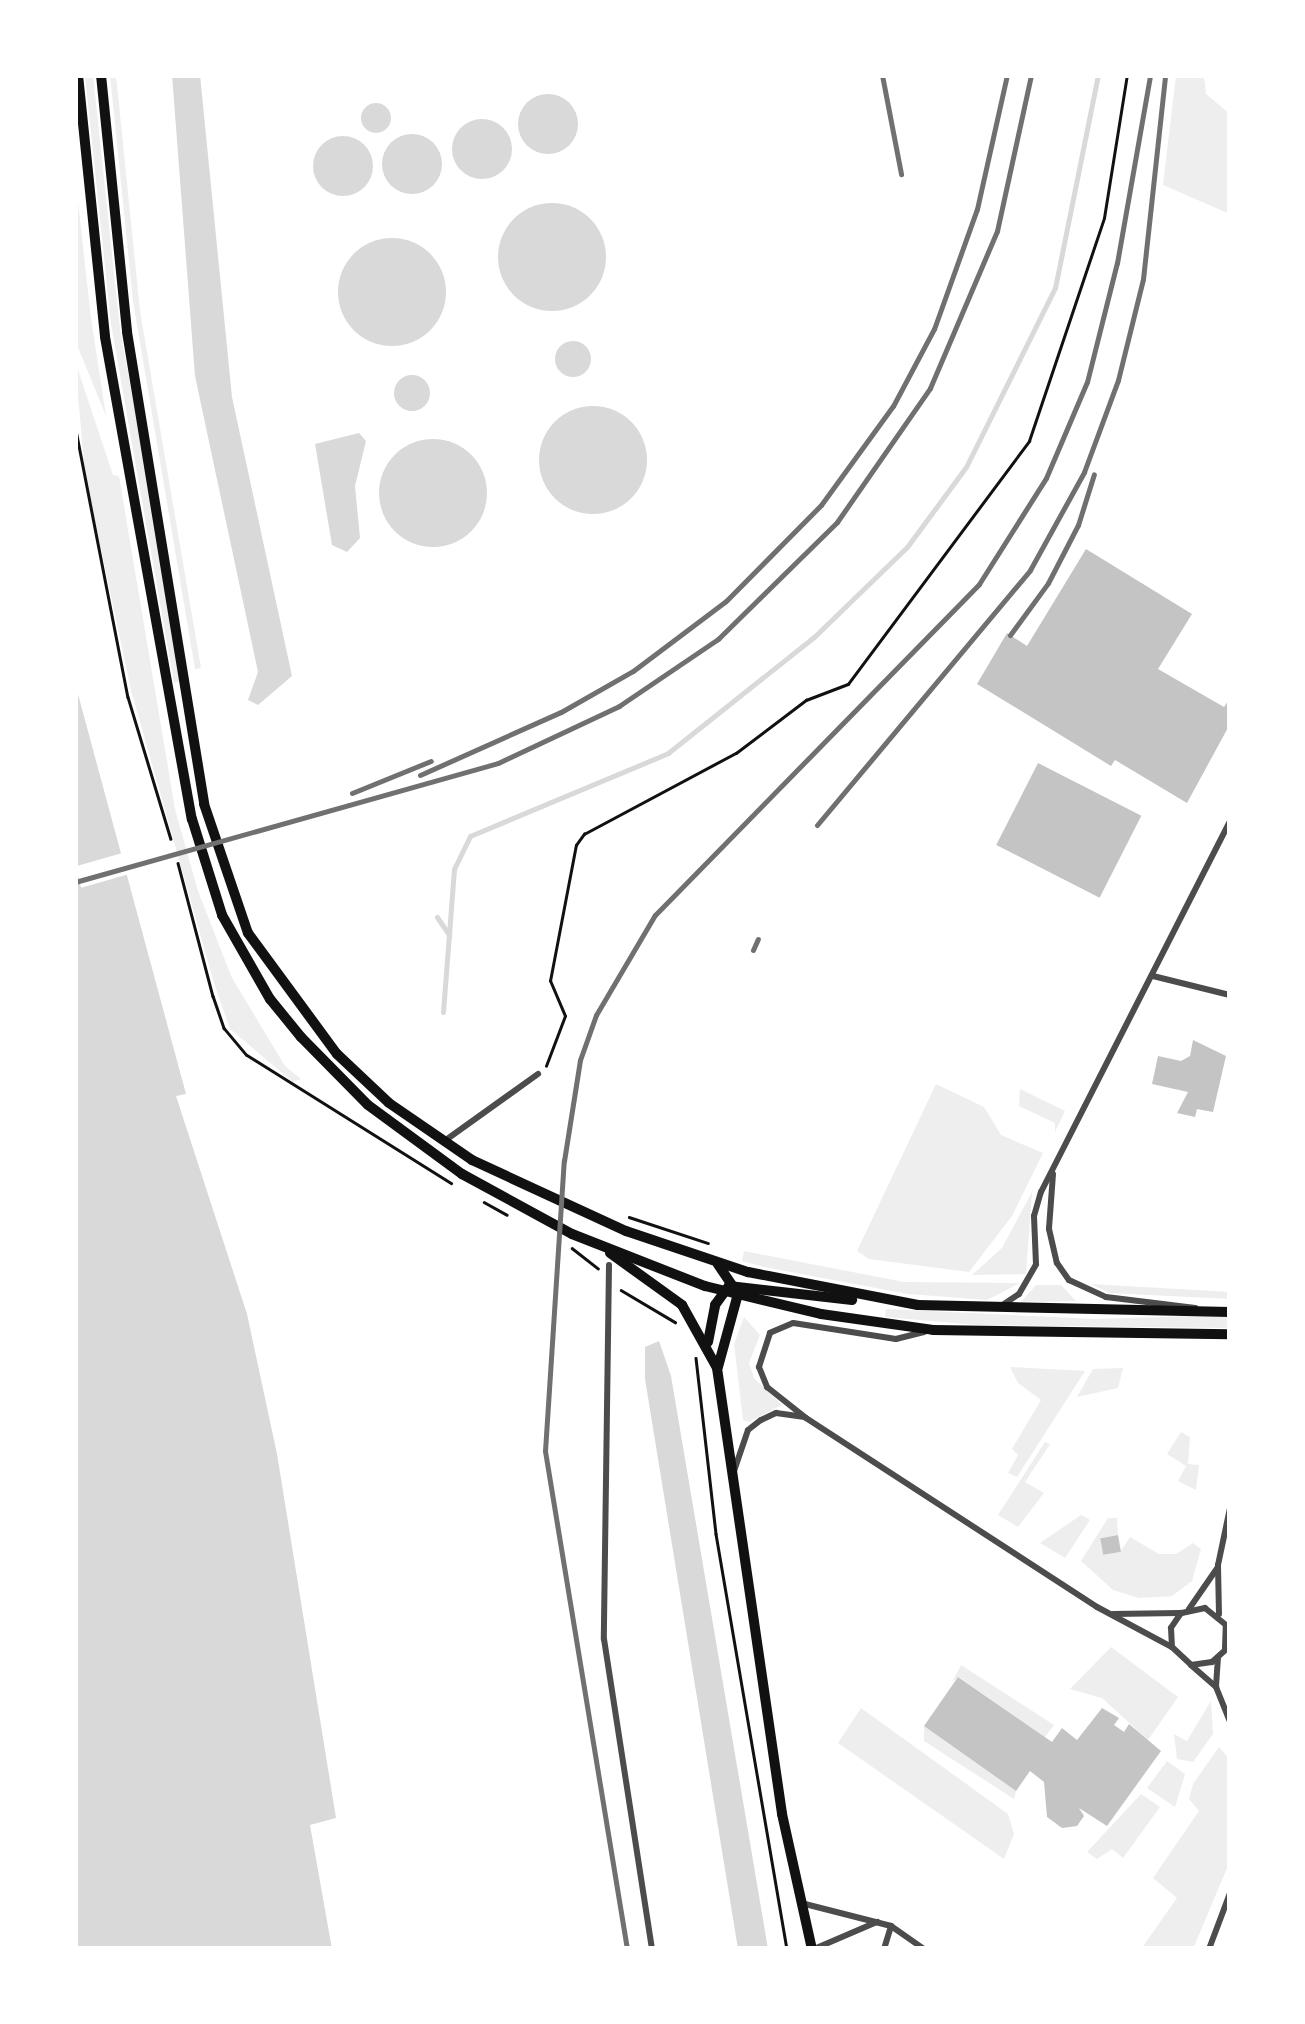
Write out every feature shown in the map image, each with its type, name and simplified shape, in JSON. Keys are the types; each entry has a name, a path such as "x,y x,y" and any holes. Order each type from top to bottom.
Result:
{"main road":[{"path":"78,75 94,254 131,487 192,819 222,915 270,998 368,1105 502,1198 602,1246 722,1290 823,1301 878,1300 994,1310 1230,1312"},
{"path":"101,75 128,332 204,804 221,866 248,934 298,1008 363,1080 442,1143 526,1189 714,1260 878,1300"},
{"path":"602,1246 671,1296 708,1342 718,1368 782,1814 813,1949"},
{"path":"714,1260 737,1290 934,1330 1230,1334"},
{"path":"708,1342 722,1290"},
{"path":"718,1368 737,1290"}],"street":[{"path":"994,1310 1019,1294 1032,1273 1038,1248 1034,1216 1230,821"},
{"path":"1153,976 1230,995"},
{"path":"442,1143 538,1074"},
{"path":"1053,1173 1050,1229 1057,1263 1069,1280 1106,1297 1215,1312"},
{"path":"609,1266 604,1639 652,1949"},
{"path":"934,1330 896,1339 805,1324 779,1327 762,1344 758,1368 767,1386 806,1418 1112,1614 1172,1647 1216,1687 1230,1721"},
{"path":"734,1472 748,1430 761,1420 776,1413 806,1418"},
{"path":"1192,1665 1218,1658 1228,1647 1218,1566 1230,1508"},
{"path":"1172,1647 1171,1628 1218,1566"},
{"path":"1112,1614 1185,1611 1224,1618"},
{"path":"1216,1687 1218,1658"},
{"path":"1208,1949 1230,1893"},
{"path":"805,1904 891,1926 924,1949"},
{"path":"813,1949 878,1922"},
{"path":"884,1949 891,1926"}],"path":[{"path":"538,1074 564,1016 550,981 571,856 584,834 736,753 806,700 848,684 1029,442 1104,218 1127,75"},
{"path":"75,425 128,697 171,839"},
{"path":"178,862 224,1028 264,1070 315,1094"},
{"path":"696,1352 716,1534 787,1949"}],"shaded area":[{"path":"85,75 93,75 120,329 170,605 180,681 174,683 111,324"},
{"path":"110,75 116,75 140,311 201,668 195,669 133,301"},
{"path":"172,75 200,75 232,397 292,676 258,705 248,700 258,672 195,376"},
{"path":"1176,75 1204,75 1206,94 1230,114 1230,214 1163,185"},
{"path":"548,94 569,103 578,124 569,145 548,154 527,145 518,124 527,103"},
{"path":"376,103 387,107 391,118 387,129 376,133 365,129 361,118 365,107"},
{"path":"482,119 503,128 512,149 503,170 482,179 461,170 452,149 461,128"},
{"path":"412,134 433,143 442,164 433,185 412,194 391,185 382,164 391,143"},
{"path":"343,136 364,145 373,166 364,187 343,196 322,187 313,166 322,145"},
{"path":"75,175 91,318 106,416 75,340"},
{"path":"552,203 573,207 590,219 602,236 606,257 602,278 590,295 573,307 552,311 531,307 514,295 502,278 498,257 502,236 514,219 531,207"},
{"path":"392,238 413,242 430,254 442,271 446,292 442,313 430,330 413,342 392,346 371,342 354,330 342,313 338,292 342,271 354,254 371,242"},
{"path":"573,341 586,346 591,359 586,372 573,377 560,372 555,359 560,346"},
{"path":"75,361 113,475 119,476 175,809 198,891 232,978 285,1066 301,1079 293,1082 230,1029 214,983 131,690 85,474"},
{"path":"412,375 425,380 430,393 425,406 412,411 399,406 394,393 399,380"},
{"path":"593,406 614,410 631,422 643,439 647,460 643,481 631,498 614,510 593,514 572,510 555,498 543,481 539,460 543,439 555,422 572,410"},
{"path":"359,433 366,441 355,486 360,538 347,552 332,545 315,444"},
{"path":"433,439 454,443 471,455 483,472 487,493 483,514 471,531 454,543 433,547 412,543 395,531 383,514 379,493 383,472 395,455 412,443"},
{"path":"75,683 186,1094 176,1096 247,1314 277,1454 336,1818 310,1825 332,1949 75,1949"},
{"path":"936,1084 984,1107 1001,1135 1043,1153 1012,1216 969,1272 869,1259 857,1251"},
{"path":"1020,1089 1065,1111 1055,1132 1055,1123 1019,1106"},
{"path":"1032,1192 1026,1274 972,1275 1002,1248"},
{"path":"744,1251 904,1282 1020,1283 987,1300 908,1294 764,1267 742,1261"},
{"path":"1091,1284 1230,1292 1230,1299 1109,1293"},
{"path":"1036,1285 1061,1285 1076,1301 1021,1302"},
{"path":"886,1309 1095,1319 1230,1315 1230,1328 977,1325 885,1317"},
{"path":"744,1317 760,1335 749,1363 754,1378 782,1405 749,1422 743,1420 734,1344"},
{"path":"659,1341 671,1376 768,1949 738,1949 645,1379 645,1347"},
{"path":"1010,1367 1085,1371 1017,1477 1008,1473 1018,1455 1012,1449 1041,1400 1018,1383"},
{"path":"1123,1368 1118,1388 1077,1397 1093,1369"},
{"path":"1181,1432 1190,1437 1188,1464 1199,1465 1196,1490 1178,1481 1186,1466 1167,1454"},
{"path":"1045,1442 1050,1444 1025,1482 1044,1493 1018,1527 998,1515"},
{"path":"1081,1515 1090,1520 1065,1558 1040,1543"},
{"path":"1108,1518 1117,1518 1118,1535 1100,1538 1120,1552 1130,1537 1159,1554 1176,1554 1193,1543 1201,1549 1192,1581 1172,1596 1139,1598 1113,1590 1081,1561"},
{"path":"1111,1647 1178,1697 1148,1740 1102,1698 1070,1689"},
{"path":"961,1665 1054,1725 1045,1737 959,1677 952,1682"},
{"path":"1211,1701 1213,1734 1193,1762 1177,1759 1174,1734 1187,1741"},
{"path":"861,1708 1008,1814 1014,1834 1004,1859 838,1743"},
{"path":"924,1726 1016,1791 1014,1799 924,1741"},
{"path":"1219,1747 1230,1760 1230,1861 1193,1949 1141,1949 1177,1898 1153,1878 1199,1811 1189,1799 1193,1784"},
{"path":"1167,1761 1185,1774 1175,1807 1147,1788"},
{"path":"1141,1794 1160,1807 1123,1858 1112,1849 1097,1859 1087,1852"}],"pier":[{"path":"126,852 132,873 81,888 75,867"}],"building":[{"path":"1086,549 1192,614 1158,669 1224,707 1230,698 1230,724 1187,803 1115,760 1111,766 977,684 1007,633 1027,646"},
{"path":"1038,763 1141,816 1100,898 996,845"},
{"path":"1193,1040 1226,1056 1213,1112 1197,1109 1195,1117 1177,1113 1188,1092 1152,1084 1158,1056 1181,1061 1190,1056"},
{"path":"1118,1535 1121,1552 1103,1555 1100,1538"},
{"path":"958,1677 1052,1742 1062,1728 1077,1740 1102,1708 1119,1718 1114,1725 1124,1732 1129,1724 1161,1751 1107,1826 1079,1808 1084,1816 1077,1826 1062,1828 1047,1817 1044,1782 1030,1771 1016,1791 924,1726"}],"waterway":[{"path":"443,1012 454,869 470,836 668,753 814,637 907,547 966,467 1055,288 1098,75"},
{"path":"437,917 449,935"}],"railway":[{"path":"882,75 901,174"},
{"path":"420,775 561,712 633,671 726,601 821,505 893,406 934,329 977,209 1007,75"},
{"path":"75,882 498,763 619,706 718,639 837,522 930,388 997,231 1031,75"},
{"path":"627,1949 545,1451 564,1161 580,1060 596,1015 655,915 979,584 1046,478 1087,382 1117,263 1150,75"},
{"path":"817,825 1030,570 1084,472 1118,380 1143,279 1165,75"},
{"path":"1010,635 1048,583 1078,525 1094,474"},
{"path":"352,793 431,761"},
{"path":"753,950 758,939"}]}
